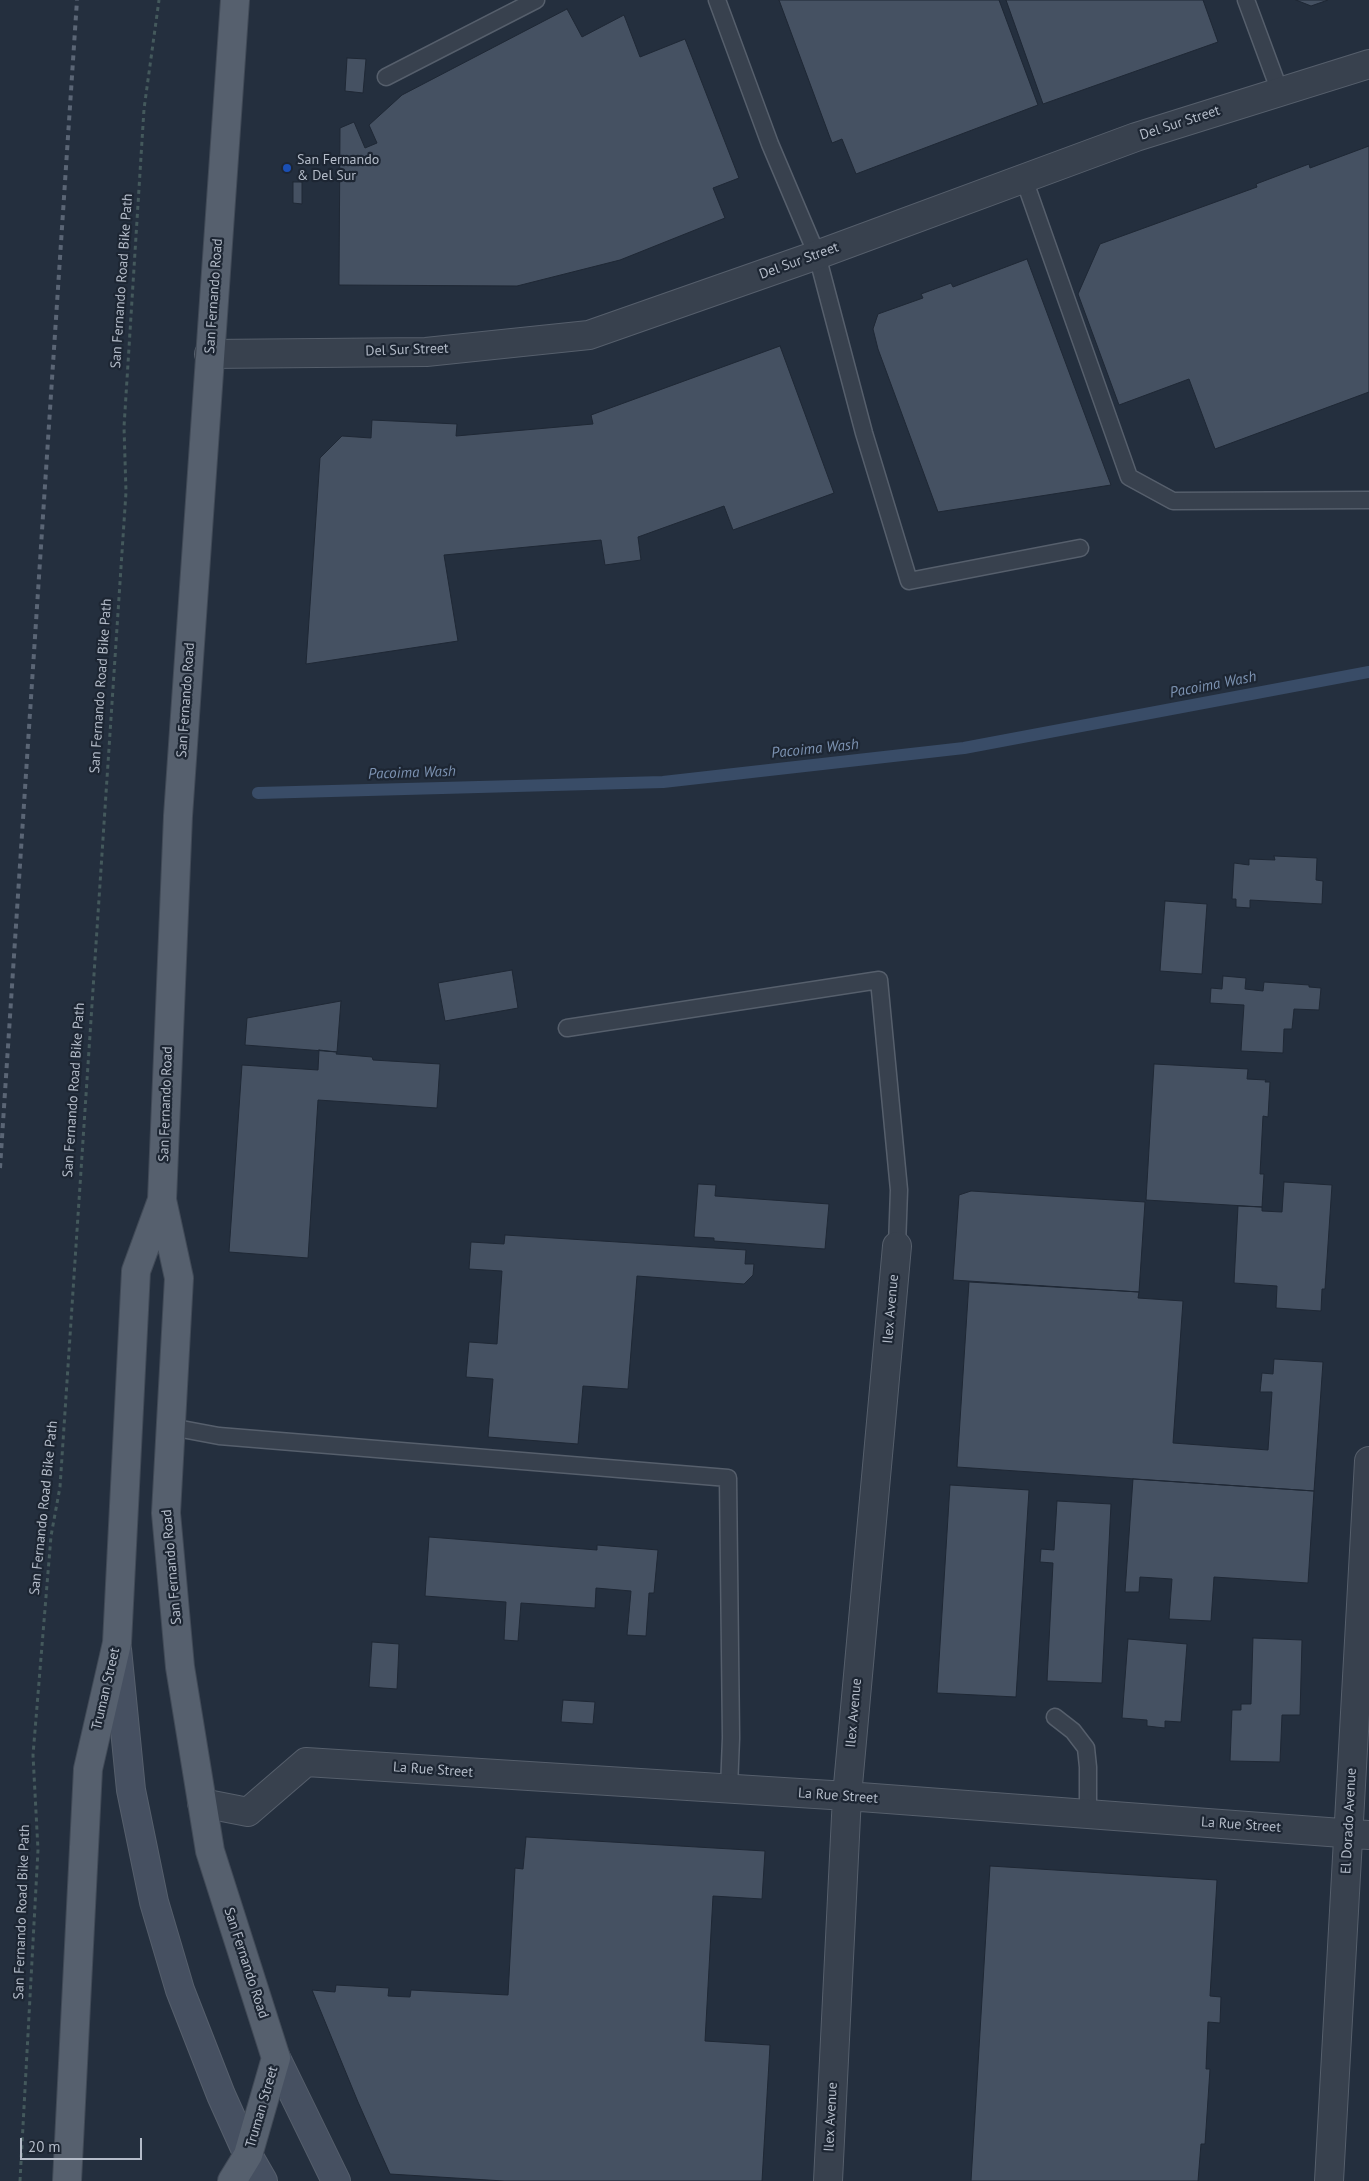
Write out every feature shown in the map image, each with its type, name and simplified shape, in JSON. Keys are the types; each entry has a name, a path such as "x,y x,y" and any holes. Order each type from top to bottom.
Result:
{"main road":[{"name":"San Fernando Road","path":"235,0 178,816 162,1200 179,1278 166,1513 180,1667 210,1851 276,2058 321,2155 336,2181"},
{"name":"Truman Street","path":"67,2181 88,1769 117,1643 136,1271 162,1200"},
{"path":"117,1643 131,1790 154,1902 180,1990 221,2095 248,2155 263,2181"},
{"name":"Truman Street","path":"232,2181 248,2155 276,2058"}],"street":[{"name":"Del Sur Street","path":"210,354 426,352 589,335 817,255 1136,137 1369,64"},
{"name":"Ilex Avenue","path":"828,2181 847,1796 897,1246"},
{"name":"El Dorado Avenue","path":"1329,2181 1359,1834 1369,1462"},
{"name":"La Rue Street","path":"202,1803 248,1812 306,1762 847,1796 1359,1834"}],"lane":[{"path":"386,77 536,0"},
{"path":"716,0 770,144 817,255 864,433 909,581 1080,548"},
{"path":"1246,0 1280,92"},
{"path":"1024,178 1129,477 1173,501 1369,500"},
{"path":"567,1028 879,980 899,1190 897,1246"},
{"path":"171,1427 219,1436 728,1478 731,1728 729,1788"},
{"path":"1055,1717 1073,1731 1086,1748 1088,1814"}],"path":[{"name":"San Fernando Road Bike Path","path":"20,2181 38,1850 33,1755 51,1536 60,1488 126,492 124,427 144,109 159,0"}],"building":[{"path":"779,0 999,0 1038,105 856,174 842,139 832,143"},
{"path":"1006,0 1203,0 1218,42 1043,104"},
{"path":"1296,0 1328,0 1311,6"},
{"path":"567,9 582,37 624,15 640,57 685,39 739,178 713,188 725,218 620,260 517,286 339,285 340,128 354,122 365,148 377,143 369,125 402,95"},
{"path":"347,58 366,59 363,93 345,91"},
{"path":"1369,146 1369,392 1215,449 1189,379 1119,405 1078,294 1100,244 1257,187 1256,184 1309,164 1310,168"},
{"path":"293,182 302,182 302,204 293,203"},
{"path":"1027,259 1111,485 938,512 878,349 873,329 878,314 923,298 921,294 951,283 953,287"},
{"path":"780,346 834,493 733,530 724,506 638,537 641,560 605,565 601,540 444,555 458,641 306,664 320,458 342,436 371,438 372,420 457,424 456,436 593,424 591,415"},
{"path":"1274,856 1317,858 1316,880 1323,881 1322,904 1250,900 1250,908 1236,907 1236,899 1232,899 1234,863 1249,865 1249,859 1275,860"},
{"path":"1165,901 1207,904 1202,974 1160,971"},
{"path":"512,970 518,1008 445,1021 438,983"},
{"path":"1223,976 1246,978 1245,989 1263,991 1264,982 1309,985 1309,987 1321,988 1319,1010 1294,1009 1292,1029 1284,1029 1283,1053 1241,1051 1244,1005 1210,1003 1211,988 1222,989"},
{"path":"341,1001 337,1052 245,1045 247,1018"},
{"path":"319,1050 337,1052 336,1054 372,1057 373,1060 440,1064 437,1108 318,1100 308,1258 229,1252 242,1065 318,1070"},
{"path":"1154,1064 1248,1069 1247,1079 1270,1082 1268,1117 1263,1116 1260,1174 1264,1174 1262,1207 1146,1200"},
{"path":"1284,1182 1332,1185 1325,1289 1322,1289 1321,1311 1276,1308 1277,1286 1234,1283 1238,1206 1262,1207 1262,1211 1282,1212"},
{"path":"698,1184 716,1185 715,1196 829,1204 825,1249 714,1241 714,1238 694,1237"},
{"path":"971,1191 1145,1202 1139,1292 953,1280 959,1195"},
{"path":"505,1235 746,1250 745,1264 754,1264 753,1275 744,1284 637,1276 628,1389 583,1386 578,1444 488,1437 493,1379 466,1377 469,1342 497,1344 502,1271 469,1269 471,1242 504,1244"},
{"path":"969,1282 1139,1292 1138,1298 1183,1301 1173,1443 1268,1450 1272,1392 1260,1392 1262,1373 1273,1374 1274,1359 1323,1362 1314,1491 957,1467"},
{"path":"1133,1479 1314,1491 1308,1583 1214,1577 1211,1621 1169,1619 1172,1579 1140,1577 1139,1592 1125,1592"},
{"path":"950,1485 1029,1490 1016,1697 937,1693"},
{"path":"1057,1501 1111,1504 1102,1683 1047,1681 1053,1563 1040,1562 1041,1549 1054,1550"},
{"path":"429,1537 597,1550 597,1545 658,1550 654,1593 649,1593 646,1636 627,1635 631,1591 596,1588 595,1608 521,1603 518,1641 504,1640 506,1602 425,1596"},
{"path":"1253,1638 1302,1640 1300,1715 1282,1715 1280,1762 1230,1761 1232,1710 1241,1710 1241,1704 1251,1704"},
{"path":"1128,1639 1187,1644 1181,1722 1165,1721 1165,1728 1147,1726 1147,1720 1122,1718"},
{"path":"372,1642 399,1644 397,1689 369,1687"},
{"path":"563,1700 595,1702 593,1724 561,1722"},
{"path":"526,1837 765,1851 762,1899 713,1896 705,2041 770,2045 762,2181 504,2181 390,2174 312,1990 335,1992 336,1985 389,1988 388,1996 410,1997 411,1990 508,1995 515,1868 523,1869"},
{"path":"990,1866 1217,1880 1210,1996 1221,1997 1220,2023 1208,2022 1206,2069 1210,2069 1205,2144 1201,2144 1198,2181 971,2181"}],"waterway":[{"name":"Pacoima Wash","path":"258,793 663,782 964,748 1369,672"}],"railway":[{"path":"0,1168 77,0"}],"place":[{"name":"San Fernando & Del Sur","path":"287,168"}]}
